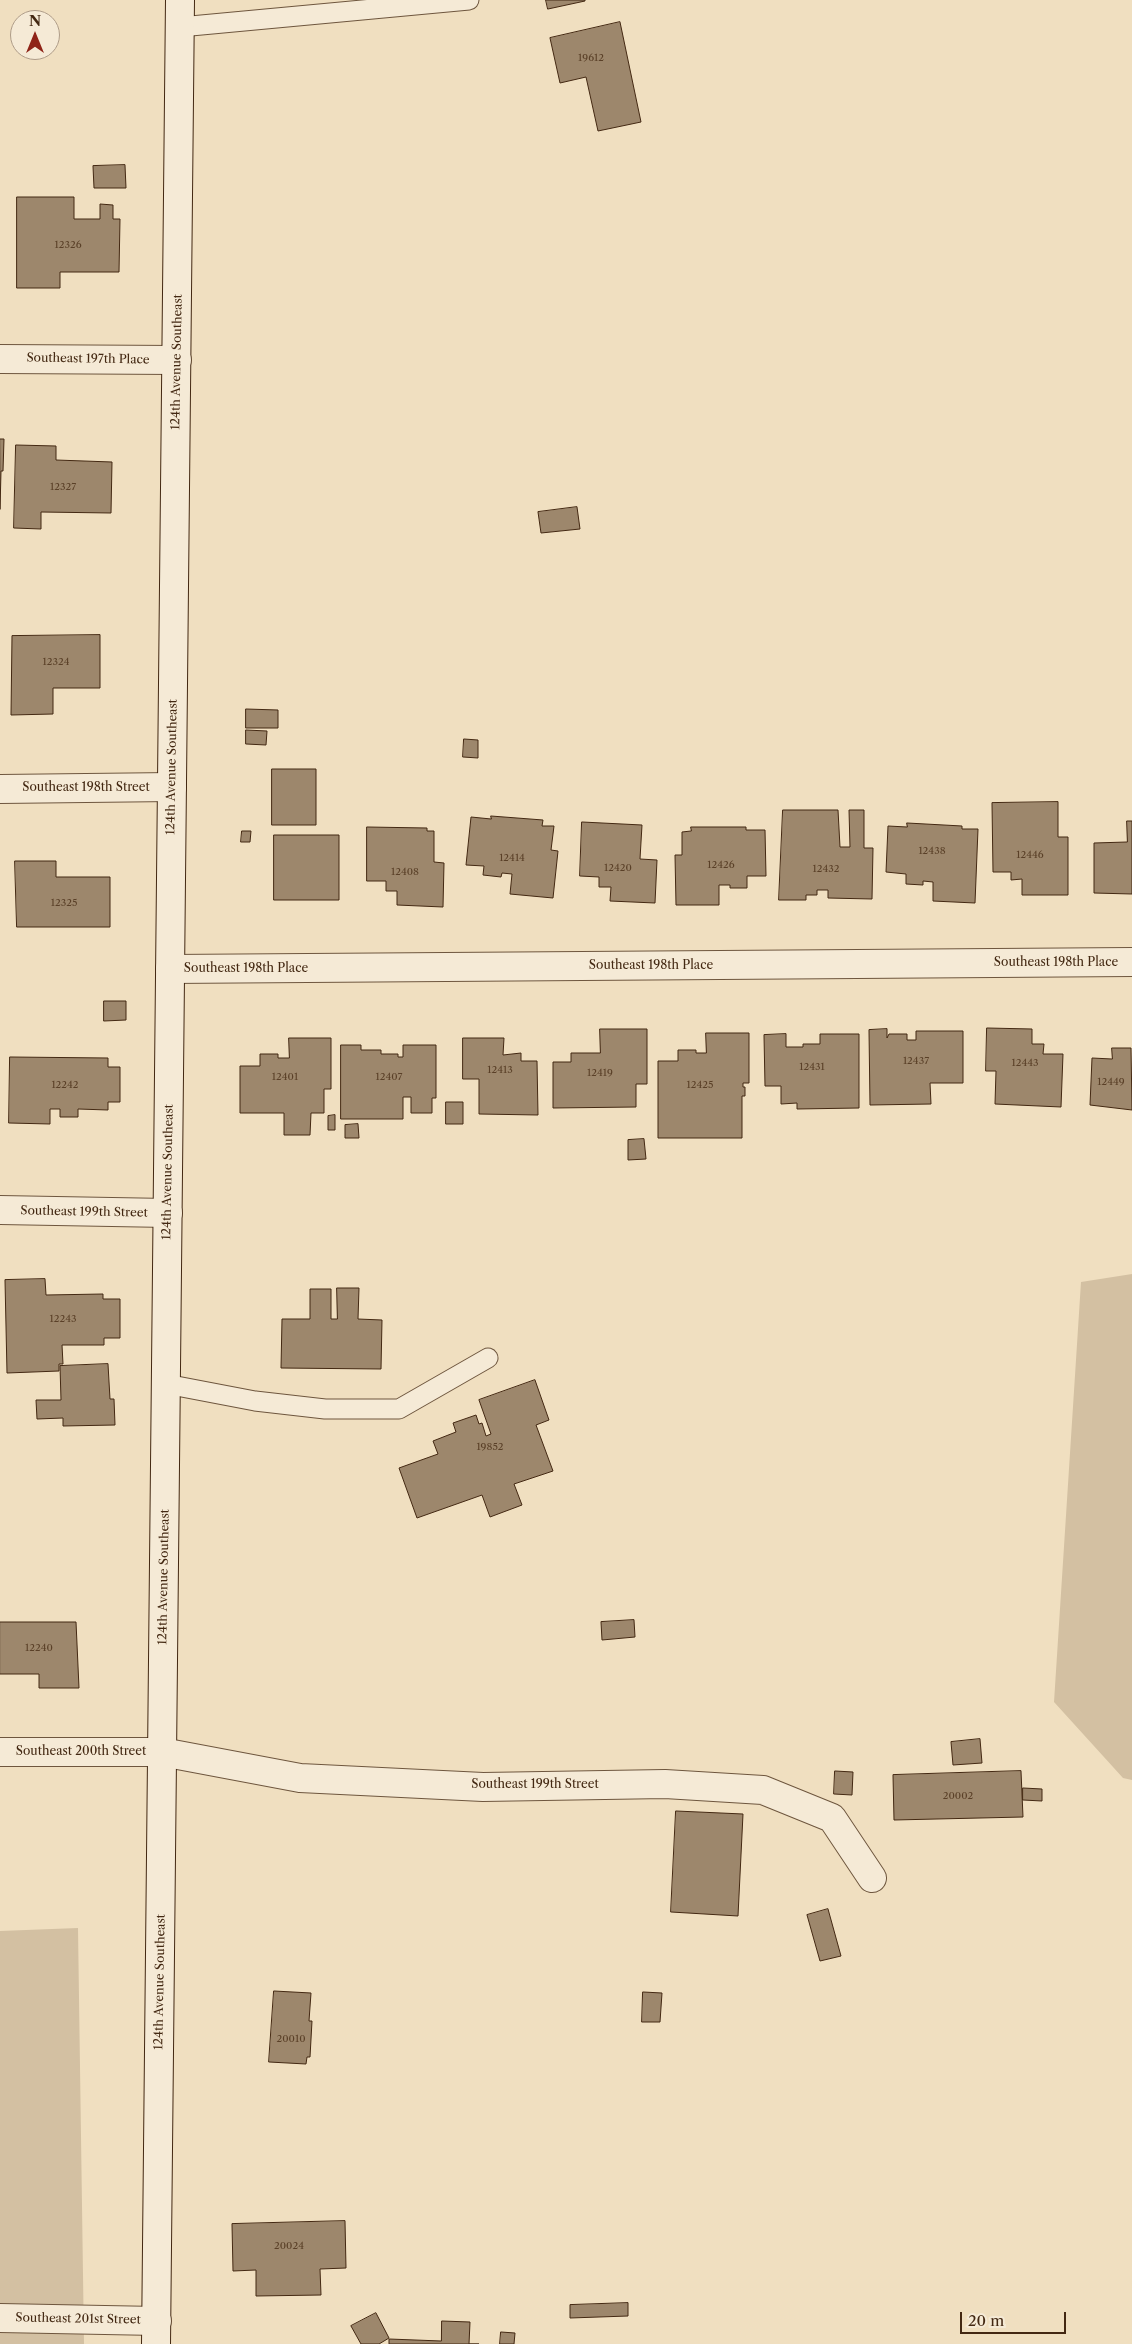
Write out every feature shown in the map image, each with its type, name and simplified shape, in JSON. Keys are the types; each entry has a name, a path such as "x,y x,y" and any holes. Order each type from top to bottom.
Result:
{"street":[{"name":"124th Avenue Southeast","path":"156,2332 180,0"},
{"name":"Southeast 197th Place","path":"0,359 177,360"},
{"name":"Southeast 198th Street","path":"0,789 172,787"},
{"name":"Southeast 198th Place","path":"170,969 1132,962"},
{"name":"Southeast 199th Street","path":"0,1210 168,1213"},
{"name":"Southeast 200th Street","path":"0,1752 162,1752"},
{"name":"Southeast 199th Street","path":"162,1752 300,1778 483,1787 665,1784 763,1790 832,1818 872,1878"},
{"name":"Southeast 201st Street","path":"0,2318 156,2332"}],"lane":[{"path":"180,27 469,0"},
{"path":"166,1384 255,1401 316,1408 399,1409 488,1358"}],"shaded area":[{"path":"1132,1274 1132,1780 1123,1778 1054,1702 1081,1282"},
{"path":"78,1928 84,2344 0,2344 0,1931"}],"building":[{"path":"546,0 585,0 585,1 548,9"},
{"path":"620,22 641,122 598,131 586,77 560,83 550,38"},
{"path":"125,165 126,188 94,188 93,166"},
{"path":"17,197 74,197 74,219 100,219 100,204 113,205 113,219 120,219 119,272 60,272 60,288 17,288"},
{"path":"0,439 4,439 0,509"},
{"path":"16,445 56,446 56,460 112,462 111,513 41,512 41,529 14,528"},
{"path":"577,507 580,529 541,533 538,512"},
{"path":"100,635 100,688 53,688 53,714 11,715 12,636"},
{"path":"246,709 278,710 278,728 246,728"},
{"path":"246,730 267,731 266,745 246,744"},
{"path":"464,739 478,740 478,758 463,757"},
{"path":"272,769 316,769 316,825 272,825"},
{"path":"1058,802 1058,837 1068,837 1068,895 1022,895 1022,879 1011,880 1011,872 993,872 992,803"},
{"path":"783,810 838,810 840,847 850,847 849,810 864,810 864,848 873,848 872,899 828,898 828,890 817,890 817,895 806,895 806,900 779,900"},
{"path":"491,816 543,820 542,826 554,826 551,850 558,851 553,898 510,894 512,874 502,873 501,877 483,875 484,866 466,865 471,817 491,819"},
{"path":"1127,821 1132,821 1132,894 1094,893 1094,843 1127,842"},
{"path":"582,822 642,825 640,859 657,860 655,903 610,901 611,887 599,887 599,877 580,876"},
{"path":"907,823 962,826 962,829 978,829 975,903 933,901 933,882 923,881 923,885 906,884 906,874 886,872 888,826 907,827"},
{"path":"367,827 427,828 427,831 434,831 434,862 444,863 443,907 397,905 397,891 386,891 386,881 367,881"},
{"path":"691,827 746,827 746,830 765,830 766,876 747,876 747,888 730,888 730,885 719,885 719,905 676,905 675,855 682,855 682,832 691,831"},
{"path":"242,831 251,831 250,842 241,842"},
{"path":"274,835 339,835 339,900 274,900"},
{"path":"15,861 56,861 56,877 110,877 110,927 17,927"},
{"path":"104,1001 126,1001 126,1020 104,1021"},
{"path":"987,1028 1032,1029 1032,1044 1044,1044 1043,1054 1063,1054 1061,1107 995,1104 996,1071 986,1071"},
{"path":"600,1029 647,1029 647,1084 636,1084 636,1107 553,1108 553,1062 571,1062 571,1053 600,1053"},
{"path":"887,1029 887,1038 889,1034 907,1034 907,1040 916,1040 916,1031 963,1031 963,1083 930,1083 931,1104 870,1105 869,1030"},
{"path":"706,1033 749,1033 749,1083 743,1083 745,1096 742,1096 742,1138 658,1138 658,1061 678,1061 678,1050 696,1050 696,1053 706,1053"},
{"path":"786,1034 786,1047 803,1047 803,1044 820,1044 820,1034 859,1034 859,1108 797,1109 797,1103 781,1104 781,1086 765,1086 764,1035"},
{"path":"289,1038 331,1038 331,1089 324,1089 324,1113 311,1113 310,1135 284,1135 284,1113 240,1113 240,1066 260,1066 260,1054 278,1054 278,1058 289,1058"},
{"path":"463,1038 504,1038 503,1055 521,1053 521,1061 537,1061 538,1115 479,1114 479,1079 463,1079"},
{"path":"341,1045 361,1045 361,1050 381,1050 381,1054 398,1054 398,1057 403,1057 403,1045 436,1045 436,1098 432,1098 432,1113 411,1113 411,1097 403,1097 403,1119 341,1119"},
{"path":"1112,1048 1131,1048 1132,1110 1090,1105 1092,1058 1112,1059"},
{"path":"10,1057 108,1058 108,1067 120,1067 120,1102 108,1102 108,1110 78,1109 78,1117 60,1117 60,1109 50,1109 50,1124 9,1123"},
{"path":"446,1102 463,1102 463,1124 446,1124"},
{"path":"335,1115 335,1130 328,1130 328,1116"},
{"path":"358,1124 359,1138 345,1138 345,1125"},
{"path":"644,1139 646,1159 628,1160 628,1140"},
{"path":"45,1279 46,1295 103,1294 103,1299 120,1299 120,1338 104,1338 104,1345 62,1345 63,1364 59,1364 59,1371 7,1373 5,1280"},
{"path":"337,1288 359,1288 358,1319 382,1320 381,1369 281,1368 282,1319 310,1319 310,1289 331,1289 331,1319 337,1319"},
{"path":"108,1364 110,1399 114,1399 115,1425 63,1426 63,1418 37,1419 36,1400 61,1400 60,1366"},
{"path":"535,1380 549,1420 536,1425 553,1471 514,1484 522,1505 490,1517 482,1495 417,1518 399,1468 438,1454 433,1441 456,1432 453,1423 476,1415 479,1424 482,1423 486,1436 491,1434 479,1400"},
{"path":"634,1620 635,1637 602,1640 601,1622"},
{"path":"0,1622 76,1622 79,1688 39,1688 39,1674 0,1674"},
{"path":"980,1739 982,1763 953,1765 951,1742"},
{"path":"835,1771 853,1772 852,1795 834,1794"},
{"path":"1021,1771 1023,1817 894,1820 893,1775"},
{"path":"1023,1788 1042,1789 1042,1801 1023,1800"},
{"path":"676,1811 743,1814 738,1916 671,1912"},
{"path":"828,1909 841,1956 820,1961 807,1915"},
{"path":"274,1991 311,1993 309,2021 312,2021 310,2057 307,2057 306,2064 269,2062"},
{"path":"643,1992 662,1993 660,2022 642,2022"},
{"path":"345,2221 346,2268 320,2269 321,2295 256,2296 256,2270 233,2271 232,2224"},
{"path":"628,2303 628,2316 570,2318 570,2305"},
{"path":"376,2313 389,2338 379,2344 361,2344 351,2326"},
{"path":"442,2321 470,2322 469,2344 389,2344 389,2339 441,2341"},
{"path":"501,2332 515,2333 514,2344 500,2344"}]}
